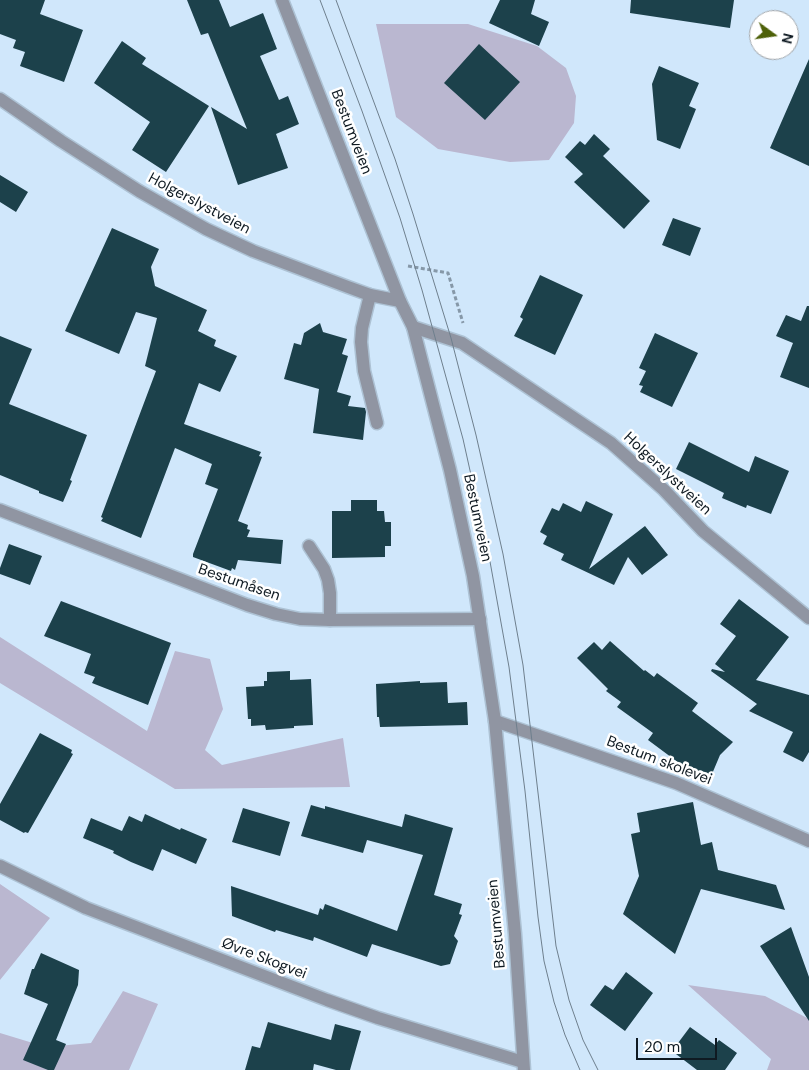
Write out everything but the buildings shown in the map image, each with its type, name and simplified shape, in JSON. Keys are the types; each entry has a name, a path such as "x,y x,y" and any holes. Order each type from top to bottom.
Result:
{"street":[{"name":"Bestumveien","path":"282,0 400,301 413,327 468,547 495,721 515,934 524,1066"},
{"name":"Holgerslystveien","path":"0,99 69,146 176,213 206,229 253,250 370,295 400,301"},
{"path":"370,295 362,328 361,342 364,371 377,423"},
{"name":"Holgerslystveien","path":"413,327 451,338 468,347 610,443 664,490 703,531 809,618"},
{"name":"Bestumåsen","path":"0,510 247,605 300,619 480,619"},
{"path":"310,546 324,569 328,580 330,620"},
{"name":"Bestum skolevei","path":"495,721 676,783 809,841"},
{"name":"Øvre Skogvei","path":"0,866 86,908 327,1000 524,1066"}],"path":[{"path":"402,265 448,272 468,347"}],"shaded area":[{"path":"376,24 468,24 537,46 566,68 576,96 574,123 549,160 510,162 438,149 396,117"},
{"path":"0,637 147,731 175,651 210,659 223,709 205,750 222,765 343,738 350,787 175,789 0,683"},
{"path":"0,884 50,918 0,980"},
{"path":"688,985 765,996 809,1019 809,1070 767,1070 771,1059"},
{"path":"123,991 158,1004 129,1070 0,1070 0,1033 46,1047 91,1043"}],"tram line":[{"path":"320,0 400,218 463,439 489,556 509,667 544,961 554,1002 565,1035 580,1070"},
{"path":"336,0 395,159 413,214 451,338 476,435 503,554 523,665 556,946 569,1000 583,1040 598,1070"}]}
